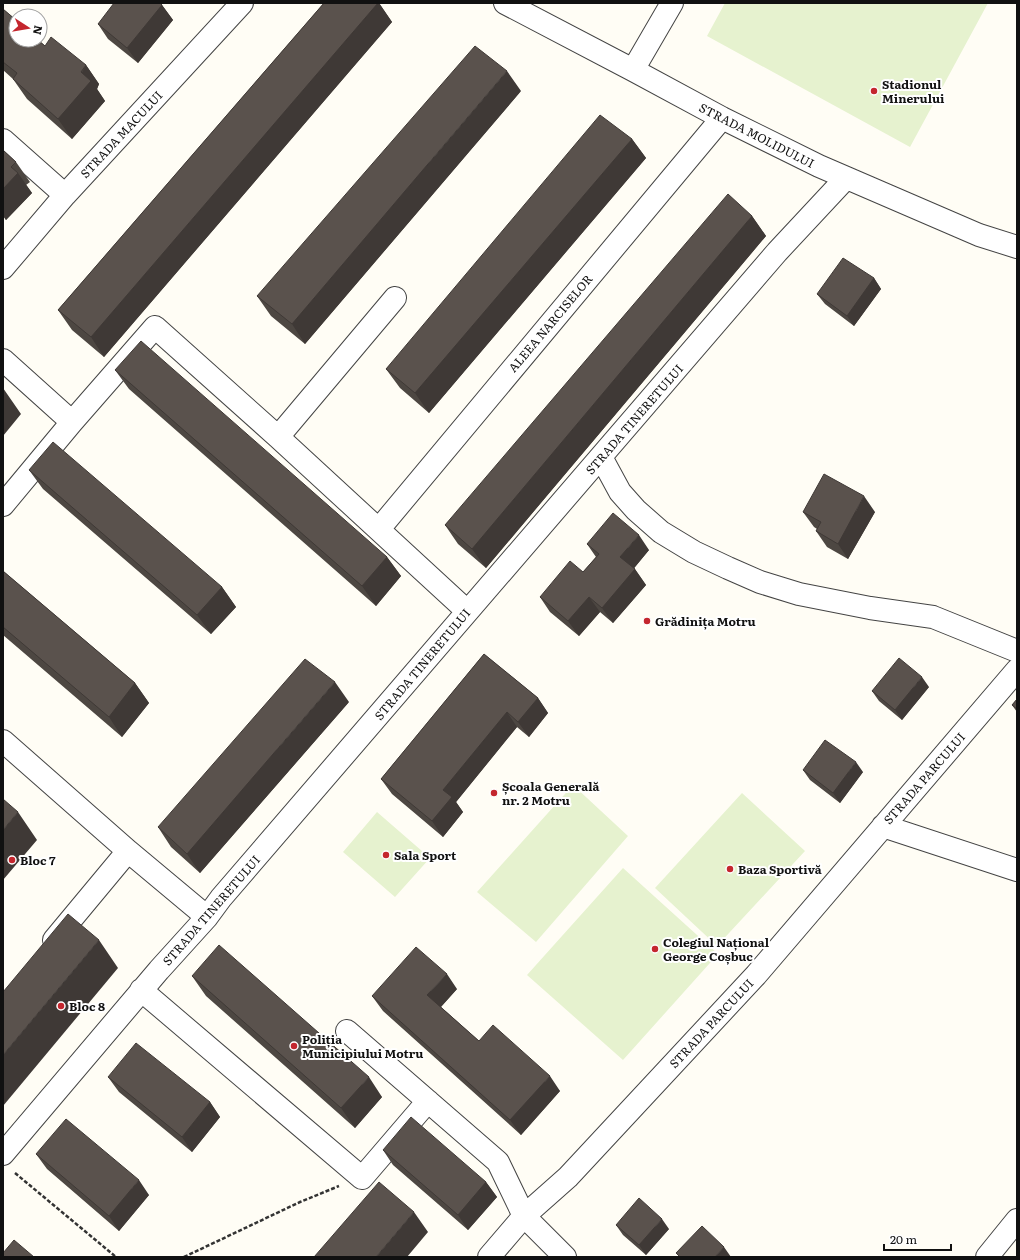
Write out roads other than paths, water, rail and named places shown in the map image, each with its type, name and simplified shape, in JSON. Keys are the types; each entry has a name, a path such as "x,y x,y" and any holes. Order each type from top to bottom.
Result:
{"street":[{"name":"STRADA MACULUI","path":"3,268 65,195 242,3"},
{"path":"633,70 672,3"},
{"name":"STRADA MOLIDULUI","path":"515,5 722,118 819,166 979,235 1017,247"},
{"name":"ALEEA NARCISELOR","path":"379,529 722,118"},
{"path":"3,140 65,195"},
{"name":"STRADA TINERETULUI","path":"3,1154 141,990 207,917 221,898 466,611 601,457 777,252 846,178"},
{"path":"278,437 395,298"},
{"path":"3,505 72,422 155,327 379,529 466,611"},
{"path":"3,360 72,422"},
{"path":"601,457 620,492 636,510 656,528 694,552 728,568 760,582 799,594 870,608 933,617 1017,651"},
{"name":"STRADA PARCULUI","path":"489,1257 524,1216 568,1178 756,975 1017,670"},
{"path":"3,741 128,851 207,917"},
{"path":"883,826 1017,870"},
{"path":"43,954 128,851"},
{"path":"141,990 362,1178 428,1101"},
{"path":"347,1031 498,1162 524,1216 565,1257"},
{"path":"987,1257 1017,1220"}],"place":[{"name":"Stadionul Minerului","path":"874,91"},
{"name":"Grădinița Motru","path":"647,621"},
{"name":"Școala Generală nr. 2 Motru","path":"494,793"},
{"name":"Sala Sport","path":"386,855"},
{"name":"Bloc 7","path":"12,860"},
{"name":"Baza Sportivă","path":"730,869"},
{"name":"Colegiul Național George Coșbuc","path":"655,949"},
{"name":"Bloc 8","path":"61,1006"},
{"name":"Poliția Municipiului Motru","path":"294,1046"}]}
